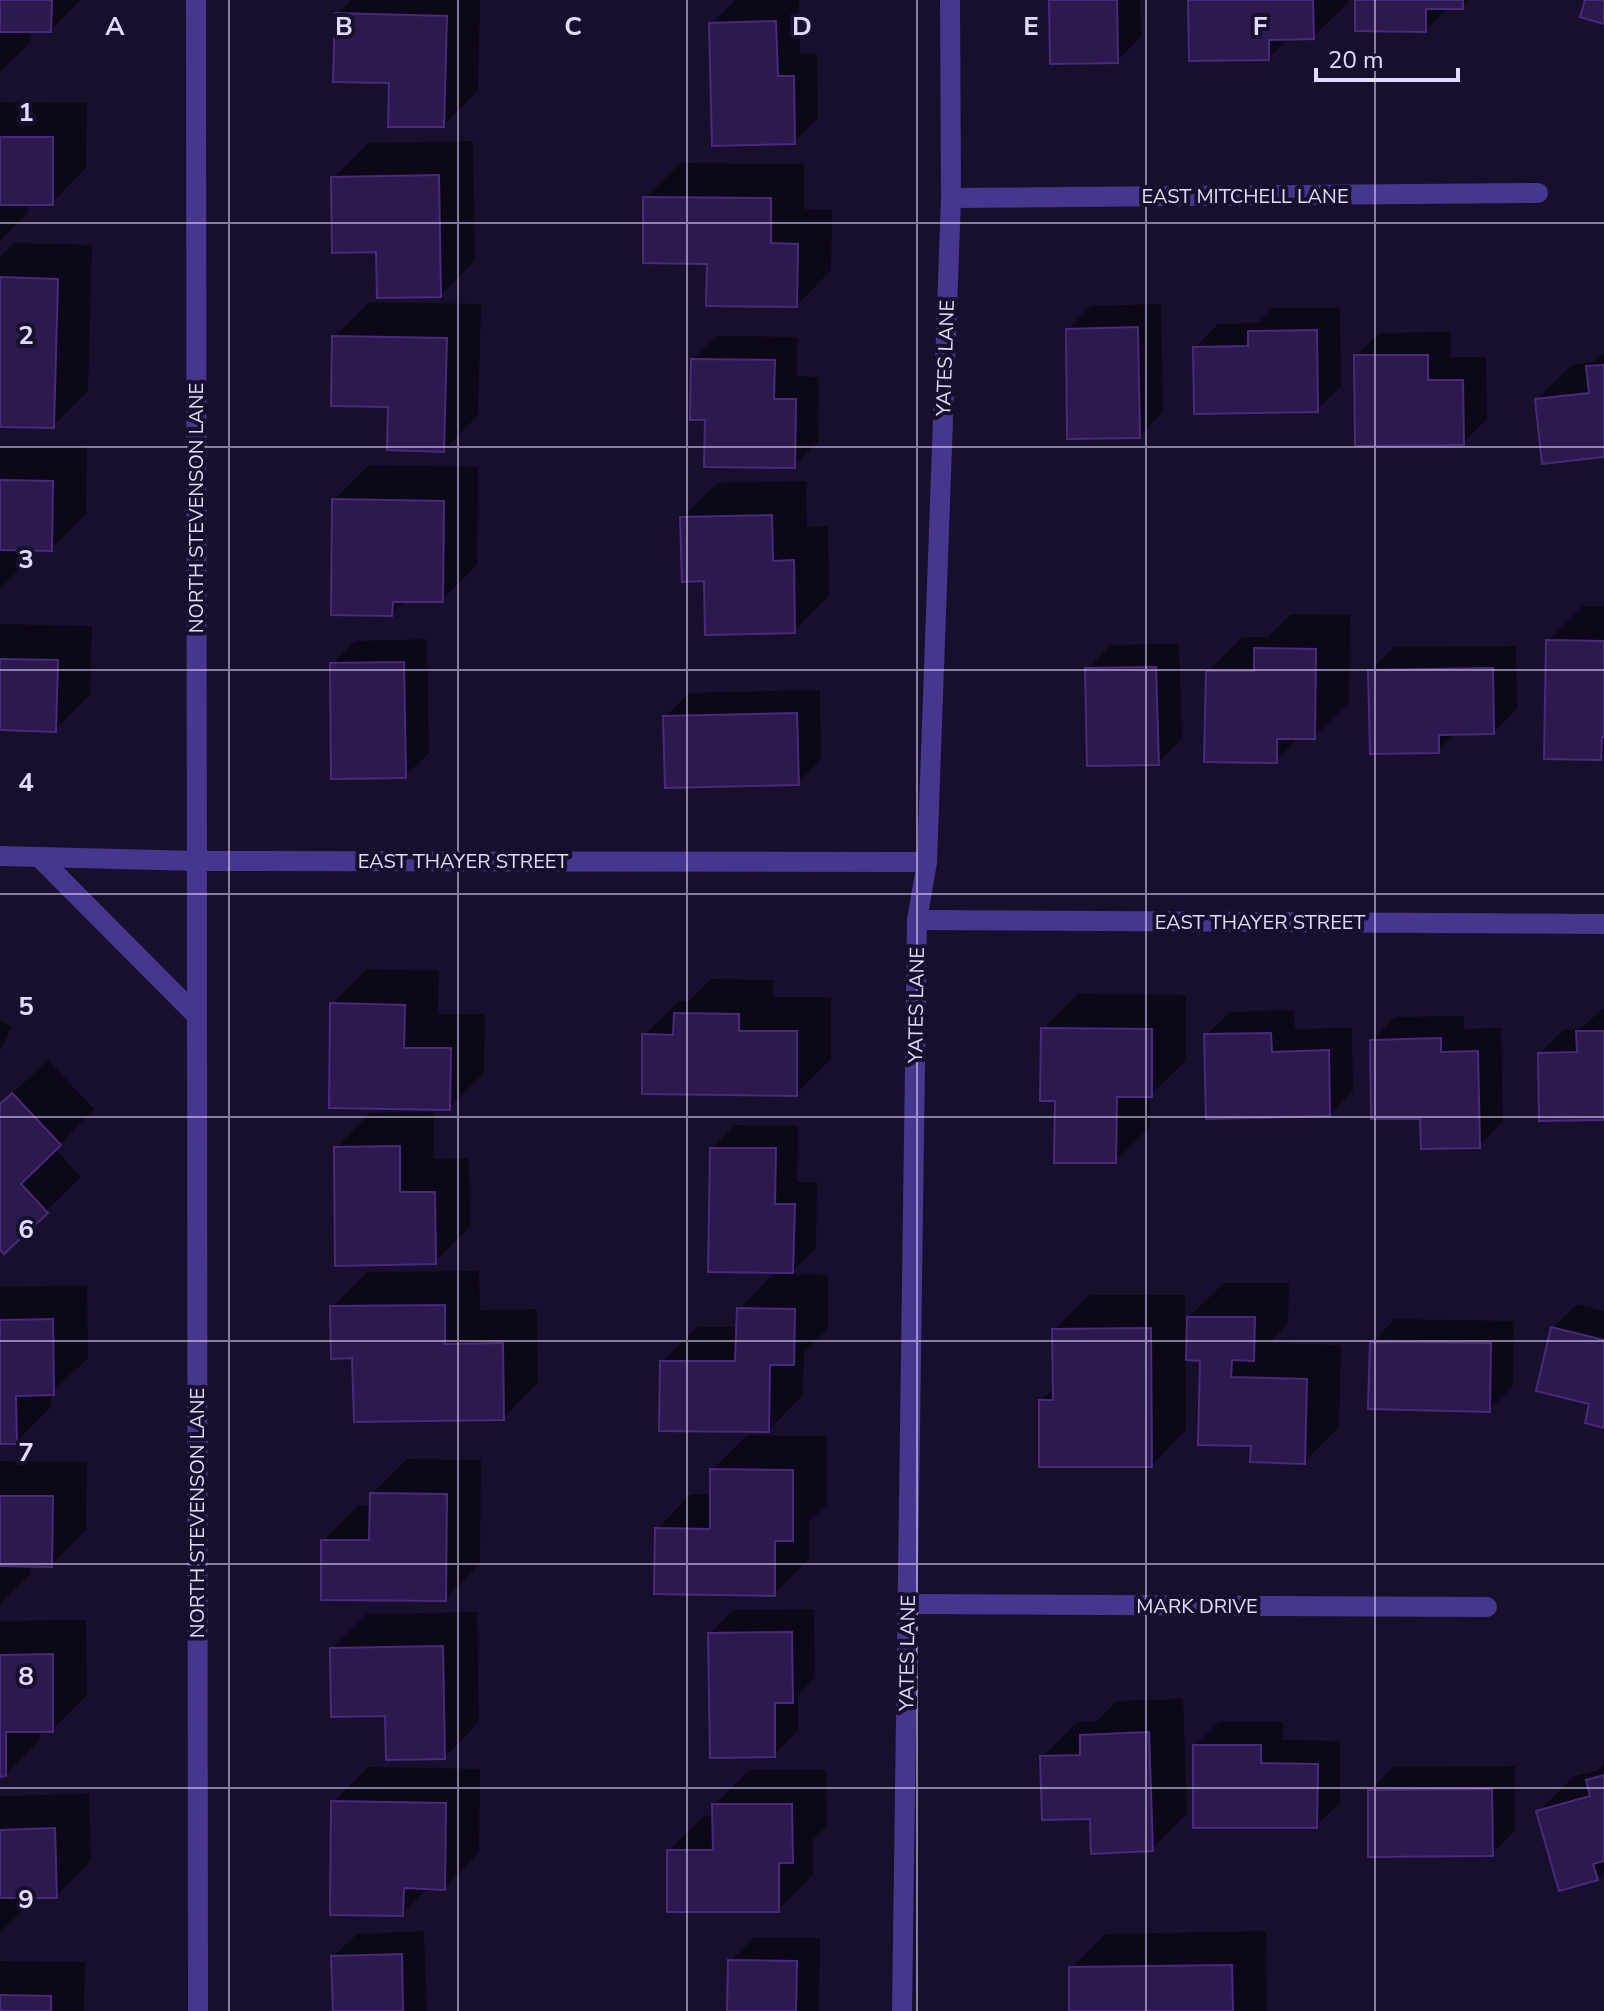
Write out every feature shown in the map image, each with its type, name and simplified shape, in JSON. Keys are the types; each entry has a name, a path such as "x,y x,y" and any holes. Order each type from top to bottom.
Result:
{"street":[{"name":"NORTH STEVENSON LANE","path":"196,0 198,2011"},
{"name":"YATES LANE","path":"902,2011 917,920 927,862 951,198 950,0"},
{"name":"EAST MITCHELL LANE","path":"951,198 1538,193"},
{"name":"EAST THAYER STREET","path":"0,856 197,861 927,862"},
{"path":"39,857 197,1016"},
{"name":"EAST THAYER STREET","path":"917,920 1604,924"},
{"name":"MARK DRIVE","path":"908,1604 1487,1607"}],"building":[{"path":"0,0 52,0 51,32 0,32"},
{"path":"1049,0 1117,0 1118,63 1050,64"},
{"path":"1188,0 1313,0 1314,39 1269,40 1269,60 1189,61"},
{"path":"1355,0 1463,0 1463,9 1426,9 1426,32 1355,31"},
{"path":"1585,0 1604,0 1604,24 1580,17"},
{"path":"335,13 447,16 444,127 388,127 389,83 333,82"},
{"path":"776,21 778,76 794,76 795,144 712,146 709,23"},
{"path":"0,137 53,137 53,205 0,205"},
{"path":"439,175 441,297 377,298 376,252 332,253 331,177"},
{"path":"643,197 771,198 771,243 798,244 797,307 706,306 707,264 643,263"},
{"path":"0,277 58,279 54,428 0,427"},
{"path":"1138,327 1140,438 1067,439 1066,329"},
{"path":"1317,330 1318,412 1194,414 1193,347 1248,346 1248,331"},
{"path":"332,336 447,338 444,452 387,450 388,407 331,406"},
{"path":"1354,355 1428,355 1428,380 1463,380 1464,445 1355,446"},
{"path":"691,359 775,360 774,399 796,399 795,468 704,467 705,420 690,420"},
{"path":"1604,365 1604,457 1542,464 1535,399 1589,393 1586,366"},
{"path":"0,480 53,481 52,551 0,550"},
{"path":"332,499 444,501 443,602 393,602 392,616 331,615"},
{"path":"772,515 773,561 794,560 795,633 705,635 704,581 682,582 680,517"},
{"path":"1546,640 1604,641 1604,737 1601,760 1544,759"},
{"path":"1254,648 1316,649 1315,739 1277,739 1277,763 1204,762 1206,671 1254,671"},
{"path":"0,659 58,660 56,732 0,730"},
{"path":"404,662 406,778 331,779 330,663"},
{"path":"1156,667 1159,765 1087,766 1085,668"},
{"path":"1493,668 1494,734 1439,735 1439,753 1370,754 1368,670"},
{"path":"797,713 799,785 665,788 663,716"},
{"path":"330,1003 405,1005 404,1048 451,1048 450,1110 329,1108"},
{"path":"674,1013 739,1014 739,1031 797,1031 797,1096 642,1094 642,1034 673,1035"},
{"path":"1041,1028 1152,1029 1152,1097 1117,1097 1116,1163 1054,1163 1055,1101 1040,1101"},
{"path":"1576,1031 1604,1031 1604,1120 1539,1121 1538,1053 1577,1052"},
{"path":"1271,1033 1272,1052 1329,1050 1330,1116 1206,1119 1204,1034"},
{"path":"1441,1038 1441,1052 1478,1051 1480,1148 1421,1149 1420,1119 1371,1119 1370,1040"},
{"path":"12,1093 61,1145 21,1184 48,1213 4,1254 0,1250 0,1104"},
{"path":"400,1146 400,1192 435,1192 436,1264 335,1266 334,1147"},
{"path":"710,1148 776,1148 775,1204 795,1204 793,1273 708,1272"},
{"path":"445,1305 445,1344 503,1343 504,1420 354,1422 352,1358 331,1359 330,1306"},
{"path":"737,1308 795,1309 794,1365 770,1365 769,1432 659,1431 660,1361 735,1361"},
{"path":"1187,1317 1255,1317 1254,1361 1232,1360 1231,1377 1307,1379 1305,1464 1250,1462 1251,1446 1198,1445 1200,1361 1186,1360"},
{"path":"53,1319 54,1395 16,1396 17,1444 0,1444 0,1320"},
{"path":"1551,1327 1604,1340 1604,1428 1585,1423 1589,1404 1536,1391"},
{"path":"1151,1328 1152,1467 1039,1467 1039,1400 1053,1400 1052,1329"},
{"path":"1370,1342 1491,1343 1490,1412 1368,1409"},
{"path":"710,1469 793,1470 793,1541 775,1541 775,1596 654,1594 655,1528 710,1529"},
{"path":"370,1493 447,1494 446,1601 321,1600 321,1540 369,1540"},
{"path":"0,1496 53,1496 52,1567 0,1566"},
{"path":"792,1632 793,1703 775,1703 775,1757 710,1758 708,1633"},
{"path":"443,1646 445,1759 386,1760 385,1716 331,1717 330,1648"},
{"path":"53,1654 53,1732 6,1732 6,1776 0,1777 0,1655"},
{"path":"1149,1732 1153,1851 1091,1854 1090,1819 1042,1820 1040,1756 1080,1755 1080,1735"},
{"path":"1193,1745 1261,1745 1261,1763 1318,1764 1317,1828 1193,1828"},
{"path":"1604,1775 1604,1861 1593,1864 1598,1880 1559,1891 1536,1811 1590,1796 1586,1780"},
{"path":"1492,1789 1493,1856 1368,1857 1368,1790"},
{"path":"331,1801 446,1803 445,1890 404,1888 403,1916 330,1915"},
{"path":"712,1804 792,1804 793,1863 779,1863 779,1912 667,1912 667,1850 713,1850"},
{"path":"55,1828 57,1898 0,1898 0,1830"},
{"path":"402,1954 403,2011 333,2011 331,1956"},
{"path":"728,1960 797,1961 796,2011 727,2011"},
{"path":"1232,1965 1233,2011 1069,2011 1069,1967"},
{"path":"0,1995 51,1996 51,2011 0,2011"}]}
